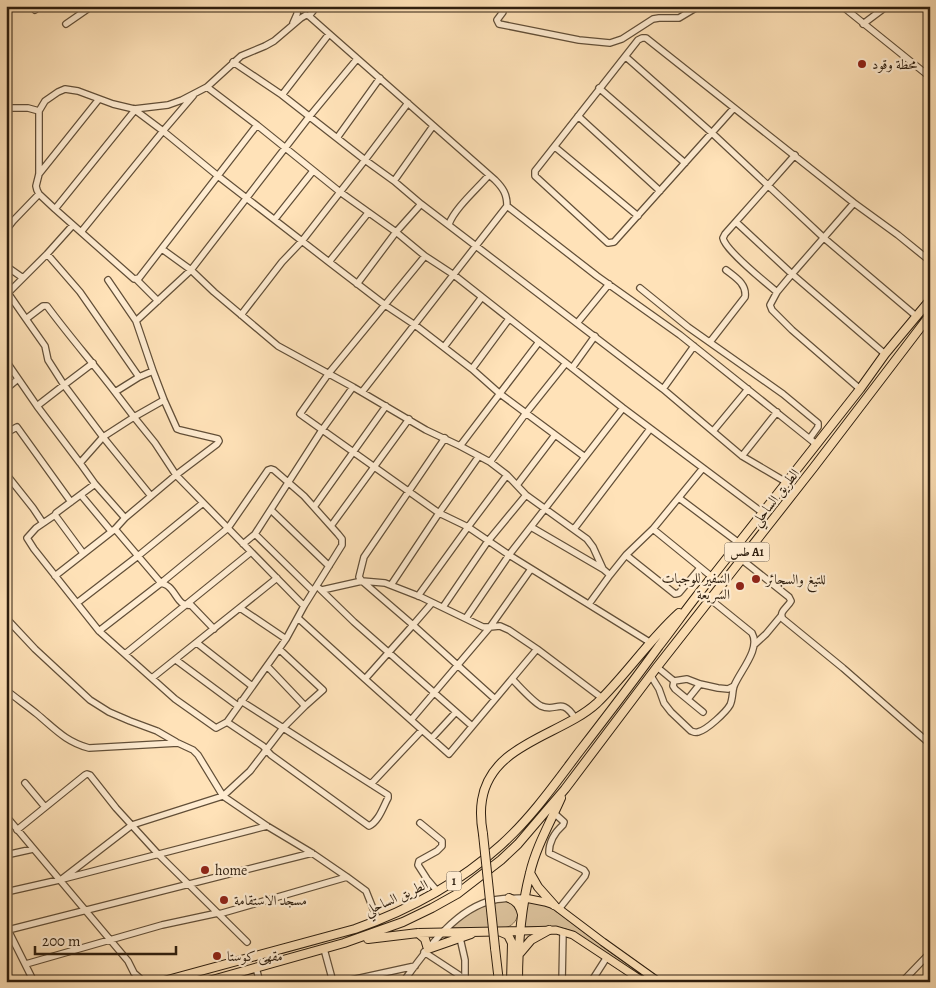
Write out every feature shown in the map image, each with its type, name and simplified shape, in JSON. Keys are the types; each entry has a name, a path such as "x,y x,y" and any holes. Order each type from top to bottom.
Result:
{"highway":[{"name":"الطريق الساحلي","path":"160,982 378,921 438,892 477,865 502,844 558,781 693,599 763,513 813,441 860,388 885,354 930,300"},
{"name":"الطريق الساحلي","path":"205,982 344,943 403,922 457,894 484,874 518,844 565,789 657,667 930,315"},
{"path":"499,982 481,817 482,800 487,784 503,760 525,744 575,718 602,698 693,599"},
{"name":"الطريق الساحلي","path":"518,982 522,916 530,873 540,842 565,789"},
{"path":"530,873 538,887 557,907"},
{"path":"509,898 519,906 522,916"},
{"path":"344,943 418,933 521,930"},
{"path":"519,955 531,940 549,930"},
{"path":"500,931 508,935 512,943 511,982"},
{"path":"418,933 425,939 426,951 478,932"}],"main road":[{"path":"525,898 545,902 557,907 659,982"},
{"path":"521,930 549,930 564,932 577,937 607,957 634,979 644,982"}],"street":[{"path":"66,24 92,6"},
{"path":"292,26 298,6"},
{"path":"309,16 317,6"},
{"path":"503,6 503,12 497,20 499,24 579,40 610,43 622,39 653,19 679,18 699,6"},
{"path":"842,6 930,77"},
{"path":"863,24 886,6"},
{"path":"55,209 134,110 168,105 194,94 207,87 240,56 274,41 304,16 309,16 434,126 505,191 507,196 507,206 362,392"},
{"path":"282,94 329,34"},
{"path":"734,108 616,241 611,243 608,243 535,176 539,166 599,88 638,40 646,38 930,261"},
{"path":"626,56 712,133 824,238 916,316"},
{"path":"136,321 191,270 285,148 357,59"},
{"path":"233,62 282,94 421,204 578,322 664,389 742,456 786,482"},
{"path":"337,138 380,78"},
{"path":"207,87 340,192 396,232 425,256 454,275 622,408 763,513"},
{"path":"599,88 685,163"},
{"path":"158,301 136,279 39,194 36,186 39,174 39,111 45,101 64,89 78,91 134,110 357,284 444,347 499,393 585,457"},
{"path":"81,232 194,94"},
{"path":"39,174 99,99"},
{"path":"240,315 366,160 408,103"},
{"path":"6,108 28,108 39,111"},
{"path":"578,116 660,191"},
{"path":"136,279 139,278 162,249 257,125"},
{"path":"394,181 434,126"},
{"path":"555,147 638,216"},
{"path":"777,292 739,259 723,238 794,155"},
{"path":"275,220 313,170"},
{"path":"449,224 456,211 489,176"},
{"path":"6,230 39,194"},
{"path":"854,203 777,292 770,305 772,310 792,330 860,388"},
{"path":"357,284 396,232 421,204"},
{"path":"507,206 694,346 813,441 818,423 784,394 688,327 640,288"},
{"path":"329,262 368,213"},
{"path":"736,222 792,274 885,354"},
{"path":"73,225 7,294 45,346 48,360 64,385 151,496"},
{"path":"162,249 191,270 240,315 278,346 354,387 426,430 490,462 507,475 526,495 587,538 603,569"},
{"path":"47,254 80,292 139,377"},
{"path":"425,256 329,373 300,414 439,513 468,527 531,569 651,643"},
{"path":"6,266 23,278"},
{"path":"710,342 745,297 746,292 742,284 726,270"},
{"path":"55,576 113,530 176,474 219,441 218,439 177,428 164,400 136,321 108,280"},
{"path":"578,322 609,284"},
{"path":"444,347 482,298"},
{"path":"26,319 43,306 47,306 70,337 93,363 176,474 304,606"},
{"path":"472,369 509,319"},
{"path":"572,368 595,336"},
{"path":"460,446 539,342"},
{"path":"664,389 694,346"},
{"path":"6,362 36,406 95,484 126,518"},
{"path":"36,406 93,363"},
{"path":"490,462 566,363"},
{"path":"115,392 139,377 153,371"},
{"path":"6,389 18,379"},
{"path":"243,544 255,534 322,430 354,387"},
{"path":"714,430 748,389"},
{"path":"80,462 103,437 164,400"},
{"path":"314,507 386,406"},
{"path":"466,618 509,555 622,408"},
{"path":"742,456 777,412"},
{"path":"331,526 409,420"},
{"path":"6,424 9,431 16,427 71,502"},
{"path":"574,529 650,429"},
{"path":"517,485 555,435"},
{"path":"445,438 364,557 359,577 495,699"},
{"path":"391,586 439,513 480,456"},
{"path":"589,604 626,555 653,529 703,468"},
{"path":"95,484 36,528 27,538 99,631 174,699 216,728 227,722 286,639 343,542 304,496 274,470 268,470 228,528 99,631"},
{"path":"6,474 43,523"},
{"path":"418,596 507,475"},
{"path":"81,494 161,583 168,586 181,603 186,606 192,605 214,629"},
{"path":"443,607 488,541 526,495"},
{"path":"679,498 739,543"},
{"path":"77,603 203,503"},
{"path":"271,510 329,566"},
{"path":"55,515 83,553"},
{"path":"531,527 610,575"},
{"path":"653,529 712,577"},
{"path":"255,534 472,726"},
{"path":"125,654 251,552"},
{"path":"626,555 675,594 679,593 700,568"},
{"path":"741,559 790,598 791,601 763,638 754,645"},
{"path":"411,720 490,627 531,569"},
{"path":"152,678 277,578"},
{"path":"317,589 362,581 385,583 443,607 483,627 500,626 509,630 602,698"},
{"path":"651,676 656,682 666,706 691,731 698,732 704,729 729,706 734,686 755,640 752,633 710,599"},
{"path":"365,679 432,603"},
{"path":"240,608 286,639"},
{"path":"781,616 930,744"},
{"path":"6,618 35,649 90,700 109,712 157,732 188,748 198,755 223,796 347,876 366,892 378,921"},
{"path":"298,618 449,754 537,650"},
{"path":"197,643 252,686"},
{"path":"60,880 132,825 223,796 250,771 283,728 323,690 279,649"},
{"path":"176,660 239,704 283,728 388,795 376,820 369,826 271,755 263,746 227,722"},
{"path":"267,666 305,706"},
{"path":"657,667 674,681 687,679 700,684 728,689 734,686"},
{"path":"512,679 539,705 546,708 564,706 570,710 575,718"},
{"path":"674,681 673,686 675,689 703,712"},
{"path":"688,699 700,684"},
{"path":"6,690 62,736 81,746 89,748 178,743"},
{"path":"432,738 456,712"},
{"path":"371,784 422,730"},
{"path":"17,830 87,774 90,775 158,854 247,942"},
{"path":"25,783 45,807"},
{"path":"554,813 564,822 551,840 549,853 584,870 586,873 557,907"},
{"path":"6,816 128,961 134,973 144,982"},
{"path":"420,822 442,841 442,846 419,862 418,865 438,892"},
{"path":"6,892 60,880 267,826"},
{"path":"6,855 33,849"},
{"path":"34,982 7,929 312,853"},
{"path":"26,964 162,925 218,913 347,876"},
{"path":"403,982 426,951 460,917 492,900 525,898"},
{"path":"562,982 564,932"},
{"path":"460,938 465,960 465,982"},
{"path":"324,949 333,982"},
{"path":"426,951 459,975 465,982"},
{"path":"902,982 927,956"},
{"path":"591,982 607,957"},
{"path":"343,981 415,966"},
{"path":"256,968 260,982"}],"shaded area":[{"path":"500,901 513,903 518,911 514,923 509,926 504,928 451,928 460,918 472,911"},
{"path":"530,901 552,908 652,982 647,982 572,931 554,927 524,927 527,902"}],"place":[{"name":"محطة وقود","path":"862,64"},
{"name":"للتيغ والسجائر","path":"756,579"},
{"name":"السفير للوجبات السريعة","path":"740,586"},
{"name":"home","path":"205,870"},
{"name":"مسجد الاستقامة","path":"224,900"},
{"name":"مقهى كوستا","path":"217,956"}]}
